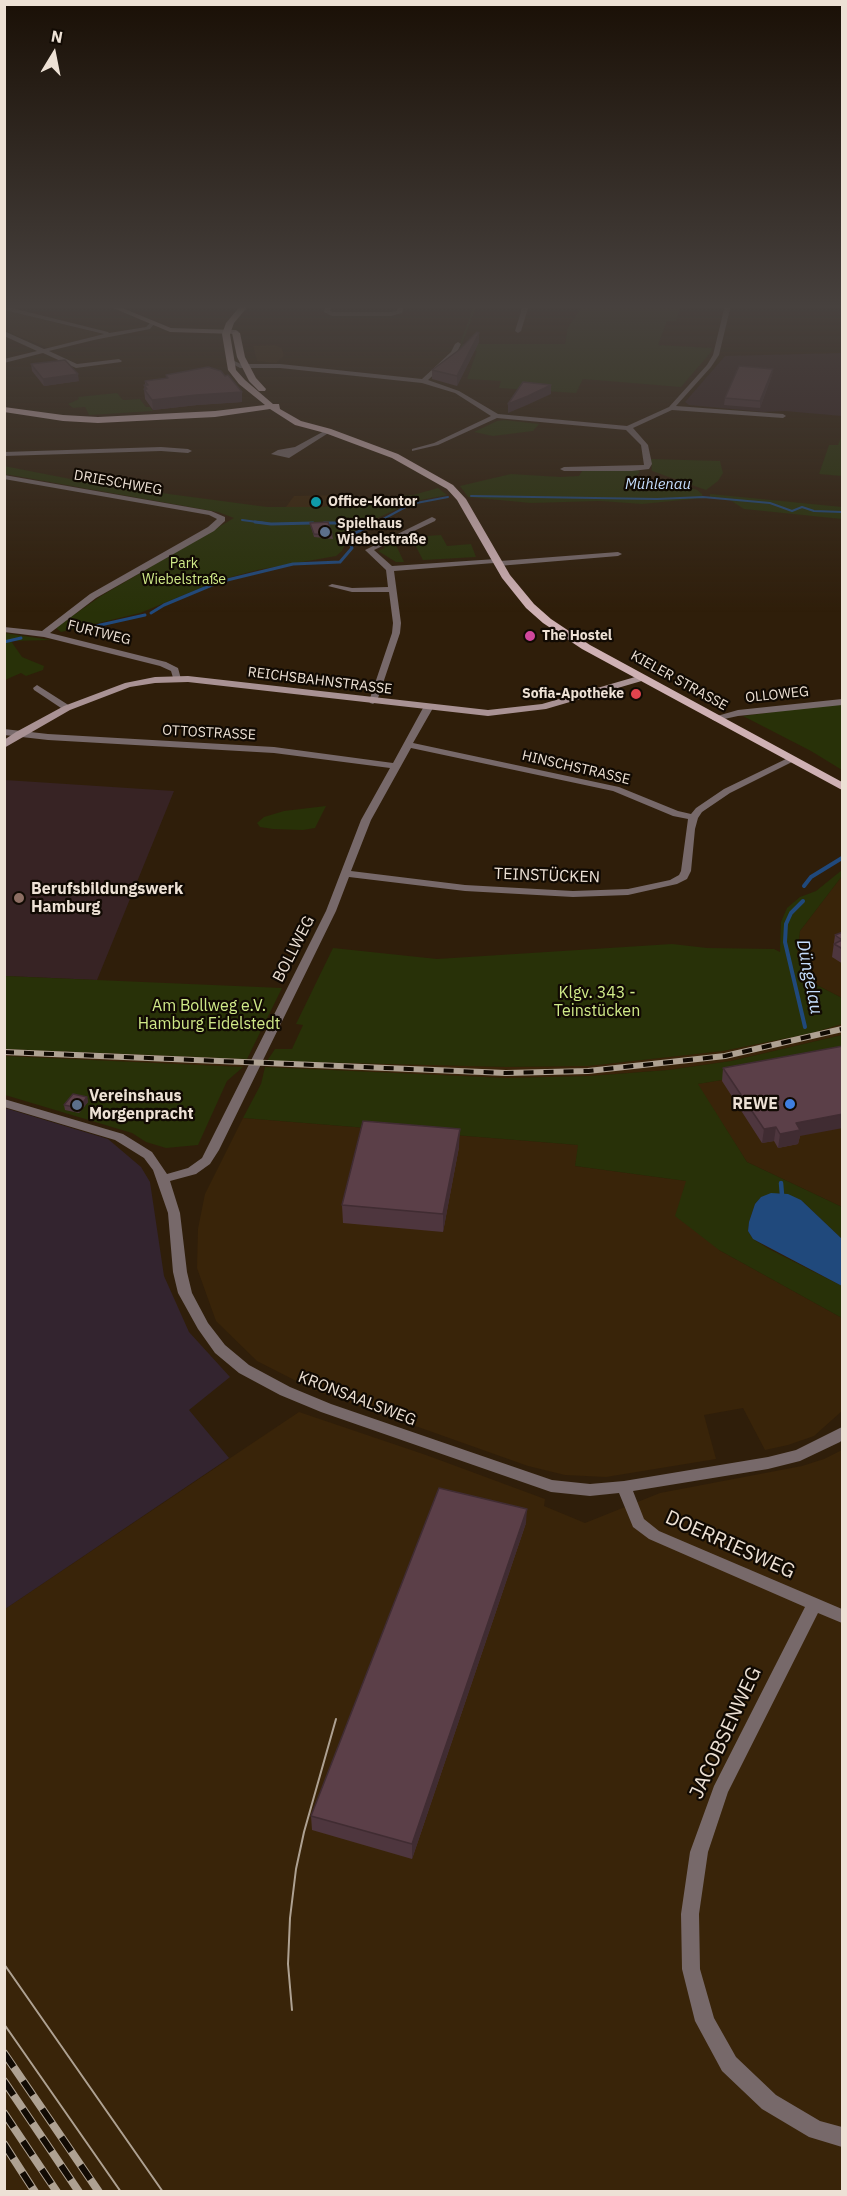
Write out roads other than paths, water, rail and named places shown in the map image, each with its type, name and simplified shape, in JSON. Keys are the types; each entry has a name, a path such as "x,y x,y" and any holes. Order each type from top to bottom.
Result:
{"main road":[{"path":"4,409 63,418 98,420 215,414 268,407"},
{"name":"KIELER STRASSE","path":"273,407 292,421 395,456 450,487 461,499 497,562 530,606 547,621 642,678 843,787"},
{"name":"KIELER STRASSE","path":"288,407 327,431"}],"street":[{"path":"482,407 496,416 628,428 671,408 783,416"},
{"path":"414,450 436,444 496,416"},
{"path":"564,470 646,467 648,464 644,445 628,428"},
{"path":"297,449 327,431"},
{"path":"4,454 161,449 188,451"},
{"name":"DRIESCHWEG","path":"4,477 211,513 221,517 220,522 93,596 44,634"},
{"path":"373,701 397,628 390,569 369,550 432,519"},
{"path":"390,569 618,554"},
{"path":"333,585 352,590 392,589"},
{"name":"FURTWEG","path":"4,629 44,634 164,664 176,670 177,679"},
{"name":"REICHSBAHNSTRASSE","path":"4,745 19,734 67,708 128,685 177,679 488,713 543,707 642,678"},
{"path":"37,688 67,708"},
{"name":"OLLOWEG","path":"715,718 738,713 843,702"},
{"name":"BOLLWEG","path":"163,1179 192,1171 206,1161 213,1150 332,911 366,820 428,708"},
{"name":"OTTOSTRASSE","path":"4,732 274,750 395,766"},
{"name":"HINSCHSTRASSE","path":"408,744 616,789 676,814 693,817"},
{"path":"693,817 707,803 791,760"},
{"name":"TEINSTÜCKEN","path":"347,874 512,891 573,894 628,892 673,882 683,877 693,817"},
{"name":"KRONSAALSWEG","path":"4,1104 119,1137 148,1155 159,1169 174,1213 180,1272 185,1293 203,1326 220,1349 244,1369 285,1391 326,1408 551,1486 590,1490 624,1487 768,1463 800,1455 843,1432"},
{"name":"DOERRIESWEG","path":"624,1487 638,1523 654,1535 843,1616"},
{"name":"JACOBSENWEG","path":"814,1604 720,1791 702,1845 690,1914 692,1969 705,2022 729,2064 769,2102 816,2130 843,2137"}],"water":[{"path":"771,1193 788,1194 801,1200 842,1239 842,1286 753,1239 748,1231 755,1204 761,1197"}],"waterway":[{"name":"Mühlenau","path":"471,496 657,499 703,497 770,503 792,511 802,507 814,511 842,512"},
{"name":"Mühlenau","path":"377,523 411,504 448,497"},
{"path":"242,520 265,523"},
{"path":"255,522 313,523 303,523"},
{"path":"324,523 357,523"},
{"name":"Mühlenau","path":"366,523 376,523"},
{"name":"Mühlenau","path":"151,613 164,605 219,582 293,564 340,562 352,548 349,539 351,535 376,523"},
{"name":"Mühlenau","path":"78,630 145,615"},
{"name":"Mühlenau","path":"4,642 21,638"},
{"name":"Düngelau","path":"804,886 811,877 842,858"},
{"name":"Düngelau","path":"803,901 791,913 786,924 785,942 805,1027"},
{"name":"Düngelau","path":"781,1183 782,1195"}],"tram line":[{"path":"292,2010 288,1964 290,1918 296,1869 304,1832 336,1719"},
{"path":"4,1964 163,2192"},
{"path":"4,2024 121,2192"}],"railway":[{"path":"4,1052 506,1073 588,1071 725,1056 842,1029"},
{"path":"4,2053 99,2192"},
{"path":"4,2081 79,2192"},
{"path":"4,2113 57,2192"},
{"path":"4,2144 35,2192"}],"place":[{"name":"Office-Kontor","path":"316,502"},
{"name":"Spielhaus Wiebelstraße","path":"325,532"},
{"name":"The Hostel","path":"530,636"},
{"name":"Sofia-Apotheke","path":"636,694"},
{"name":"Berufsbildungswerk Hamburg","path":"19,898"},
{"name":"REWE","path":"790,1104"},
{"name":"Vereinshaus Morgenpracht","path":"77,1105"}],"park label":[{"name":"Park Wiebelstraße","path":"184,572"},
{"name":"Klgv. 343 - Teinstücken","path":"597,1002"},
{"name":"Am Bollweg e.V. Hamburg Eidelstedt","path":"209,1015"}]}
